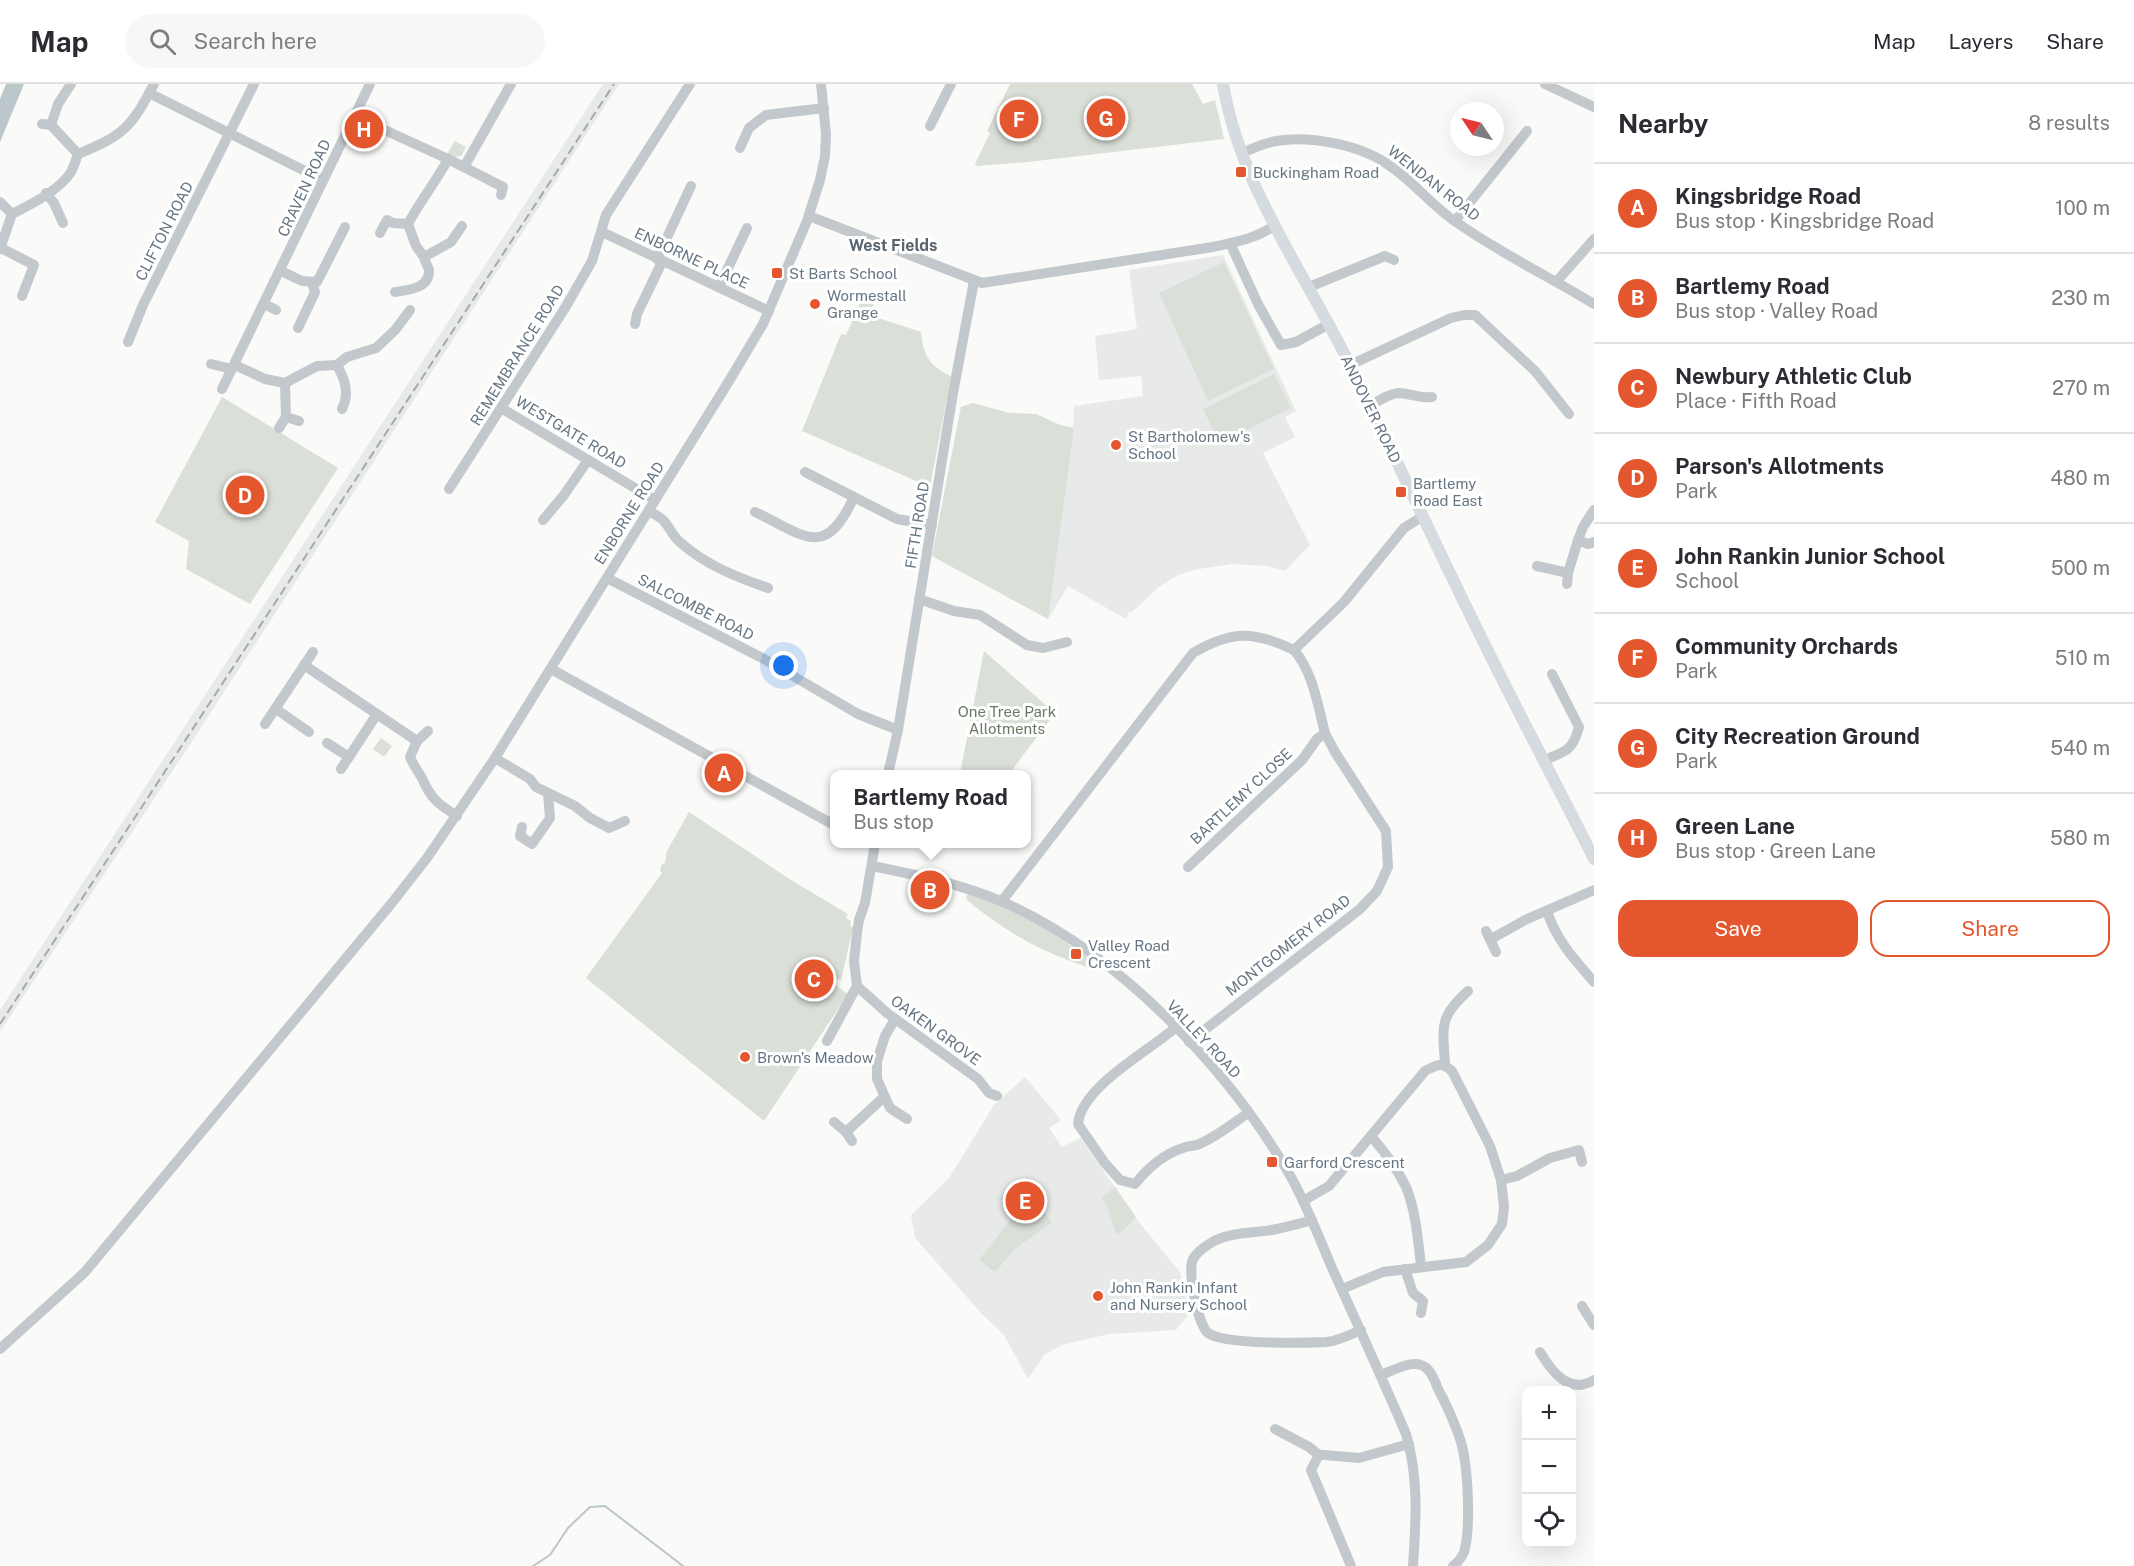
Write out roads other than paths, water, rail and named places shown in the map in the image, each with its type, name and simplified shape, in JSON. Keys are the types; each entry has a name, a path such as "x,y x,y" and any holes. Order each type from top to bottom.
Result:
{"main road":[{"name":"ANDOVER ROAD","path":"1224,84 1232,126 1274,226 1350,365 1488,652 1594,859"}],"street":[{"path":"71,84 46,125 78,154"},
{"name":"CLIFTON ROAD","path":"128,342 143,305 254,84"},
{"name":"CRAVEN ROAD","path":"222,390 370,84"},
{"path":"464,167 511,84"},
{"name":"REMEMBRANCE ROAD","path":"450,489 565,308 592,261 606,216 690,84"},
{"name":"ENBORNE ROAD","path":"0,1349 85,1272 391,904 457,816 495,758 729,381 769,311 809,216 824,164 826,134 820,84"},
{"path":"930,126 951,84"},
{"path":"1545,84 1594,107"},
{"path":"22,296 34,265 0,248 12,214 32,204 63,182 71,172 78,154 110,141 127,128 151,88 229,134 323,180"},
{"path":"740,148 749,139 750,128 766,115 824,108"},
{"path":"354,116 503,187 501,195"},
{"path":"1455,221 1527,131"},
{"name":"WENDAN ROAD","path":"1242,153 1262,144 1294,139 1336,144 1365,152 1392,166 1455,221 1505,253 1594,304"},
{"path":"395,291 419,287 427,280 429,270 424,256 416,246 408,224 417,207 435,184 448,159"},
{"path":"635,324 637,314 691,186"},
{"path":"46,193 54,203 62,224"},
{"path":"0,202 12,214"},
{"path":"809,216 982,283 1230,243 1261,235 1274,226"},
{"path":"380,233 387,220 393,223 408,224"},
{"path":"424,256 451,242 462,226"},
{"path":"298,328 316,290 317,282 345,227"},
{"path":"718,287 747,228"},
{"name":"ENBORNE PLACE","path":"602,232 769,311"},
{"path":"1557,282 1594,239"},
{"path":"1230,243 1258,304 1281,345 1296,342 1329,324"},
{"path":"1309,287 1390,255"},
{"path":"281,271 316,290"},
{"name":"FIFTH ROAD","path":"889,770 898,730 953,393 974,281"},
{"path":"264,304 276,310"},
{"path":"211,364 234,367 265,379 285,383 317,366 337,364 347,357 376,348 396,329 410,310"},
{"path":"1350,365 1452,318 1475,315 1535,371 1569,414"},
{"path":"337,364 347,392 347,399 342,409"},
{"path":"279,428 286,417 285,383"},
{"path":"1370,406 1400,393 1421,399 1432,398"},
{"name":"WESTGATE ROAD","path":"501,408 655,500"},
{"path":"286,417 299,421"},
{"path":"543,520 564,495 588,460"},
{"path":"805,472 897,519 932,525"},
{"path":"755,512 797,532 813,538 824,538 836,529 854,497"},
{"path":"1537,566 1568,578 1578,540 1594,510"},
{"path":"649,511 665,522 670,533 702,559 727,573 768,588"},
{"path":"1294,650 1344,602 1404,528 1423,516"},
{"path":"1578,540 1588,544 1594,542"},
{"name":"SALCOMBE ROAD","path":"607,578 764,659 858,714 898,730"},
{"path":"919,599 954,611 980,615 1027,645 1055,651 1067,642"},
{"path":"1002,901 1193,653 1214,641 1248,635 1275,641 1294,650 1301,658 1308,673 1325,733"},
{"path":"266,724 313,652"},
{"path":"304,665 417,741"},
{"path":"550,669 830,823"},
{"path":"1544,760 1562,753 1575,742 1579,727 1552,674"},
{"path":"276,709 309,732"},
{"path":"340,770 377,714"},
{"path":"428,731 417,741 410,757 430,796 457,816"},
{"name":"BARTLEMY CLOSE","path":"1188,867 1302,760 1317,739 1325,733"},
{"name":"MONTGOMERY ROAD","path":"1190,1042 1360,909 1377,891 1388,867 1386,831 1325,733"},
{"path":"327,743 349,757"},
{"path":"495,758 548,793 575,806 590,818 609,828 625,821"},
{"path":"522,826 520,836 532,844 550,818 548,793"},
{"path":"826,1041 857,986 854,961 856,933 872,866 872,848"},
{"name":"VALLEY ROAD","path":"872,866 945,882 1002,901 1042,921 1093,955 1132,987 1190,1042 1248,1113 1274,1149 1303,1201 1381,1375 1409,1444 1416,1483 1413,1566"},
{"path":"1496,952 1488,935 1547,912 1594,890"},
{"path":"1547,912 1551,926 1565,949 1594,982"},
{"name":"OAKEN GROVE","path":"857,986 868,998 895,1019 978,1079 989,1093 997,1095"},
{"path":"1445,1065 1444,1021 1455,1003 1468,991"},
{"path":"1445,996 1455,1003"},
{"path":"895,1019 885,1036 877,1061 877,1078 890,1108 907,1119"},
{"path":"1175,1028 1096,1090 1085,1104 1078,1118 1078,1124 1104,1162 1120,1180 1135,1184 1161,1159 1182,1148 1197,1145 1225,1130 1248,1113"},
{"path":"1303,1201 1329,1186 1425,1071 1437,1065 1445,1065 1452,1071 1490,1146 1501,1180 1504,1207 1502,1224 1488,1245 1466,1262 1383,1272 1342,1289"},
{"path":"834,1122 849,1137 884,1097"},
{"path":"1371,1136 1392,1163 1407,1189 1416,1227 1421,1266"},
{"path":"1501,1180 1517,1176 1550,1158 1579,1150 1582,1162"},
{"path":"1312,1220 1270,1230 1233,1235 1214,1241 1198,1253 1194,1258 1191,1273 1202,1325 1208,1333 1223,1340 1274,1342 1328,1342 1344,1338 1360,1330"},
{"path":"1405,1269 1413,1293 1423,1301 1421,1313"},
{"path":"1582,1306 1594,1325"},
{"path":"1540,1352 1551,1372 1560,1380 1576,1386 1594,1380"},
{"path":"1381,1375 1411,1364 1421,1365 1430,1372 1462,1444 1467,1479 1467,1533 1464,1554 1453,1566"},
{"path":"1275,1429 1309,1447 1319,1455 1359,1458 1409,1444"},
{"path":"1319,1455 1311,1470 1315,1485 1351,1566"}],"waterway":[{"path":"533,1566 550,1555 568,1528 590,1507 605,1506 683,1566"}],"railway":[{"path":"0,1024 614,84"}],"place":[{"name":"City Recreation Ground","path":"1106,118"},
{"name":"Community Orchards","path":"1019,119"},
{"name":"Green Lane","path":"364,129"},
{"name":"Buckingham Road","path":"1241,172"},
{"name":"St Barts School","path":"777,273"},
{"name":"Wormestall Grange","path":"815,304"},
{"name":"St Bartholomew's School","path":"1116,445"},
{"name":"Bartlemy Road East","path":"1401,492"},
{"name":"Parson's Allotments","path":"245,495"},
{"name":"Kingsbridge Road","path":"724,773"},
{"name":"Bartlemy Road","path":"930,890"},
{"name":"Valley Road Crescent","path":"1076,954"},
{"name":"Newbury Athletic Club","path":"814,979"},
{"name":"Brown's Meadow","path":"745,1057"},
{"name":"Garford Crescent","path":"1272,1162"},
{"name":"John Rankin Junior School","path":"1025,1201"},
{"name":"John Rankin Infant and Nursery School","path":"1098,1296"}],"district":[{"name":"West Fields","path":"893,245"}],"park label":[{"name":"One Tree Park Allotments","path":"1007,720"}]}
